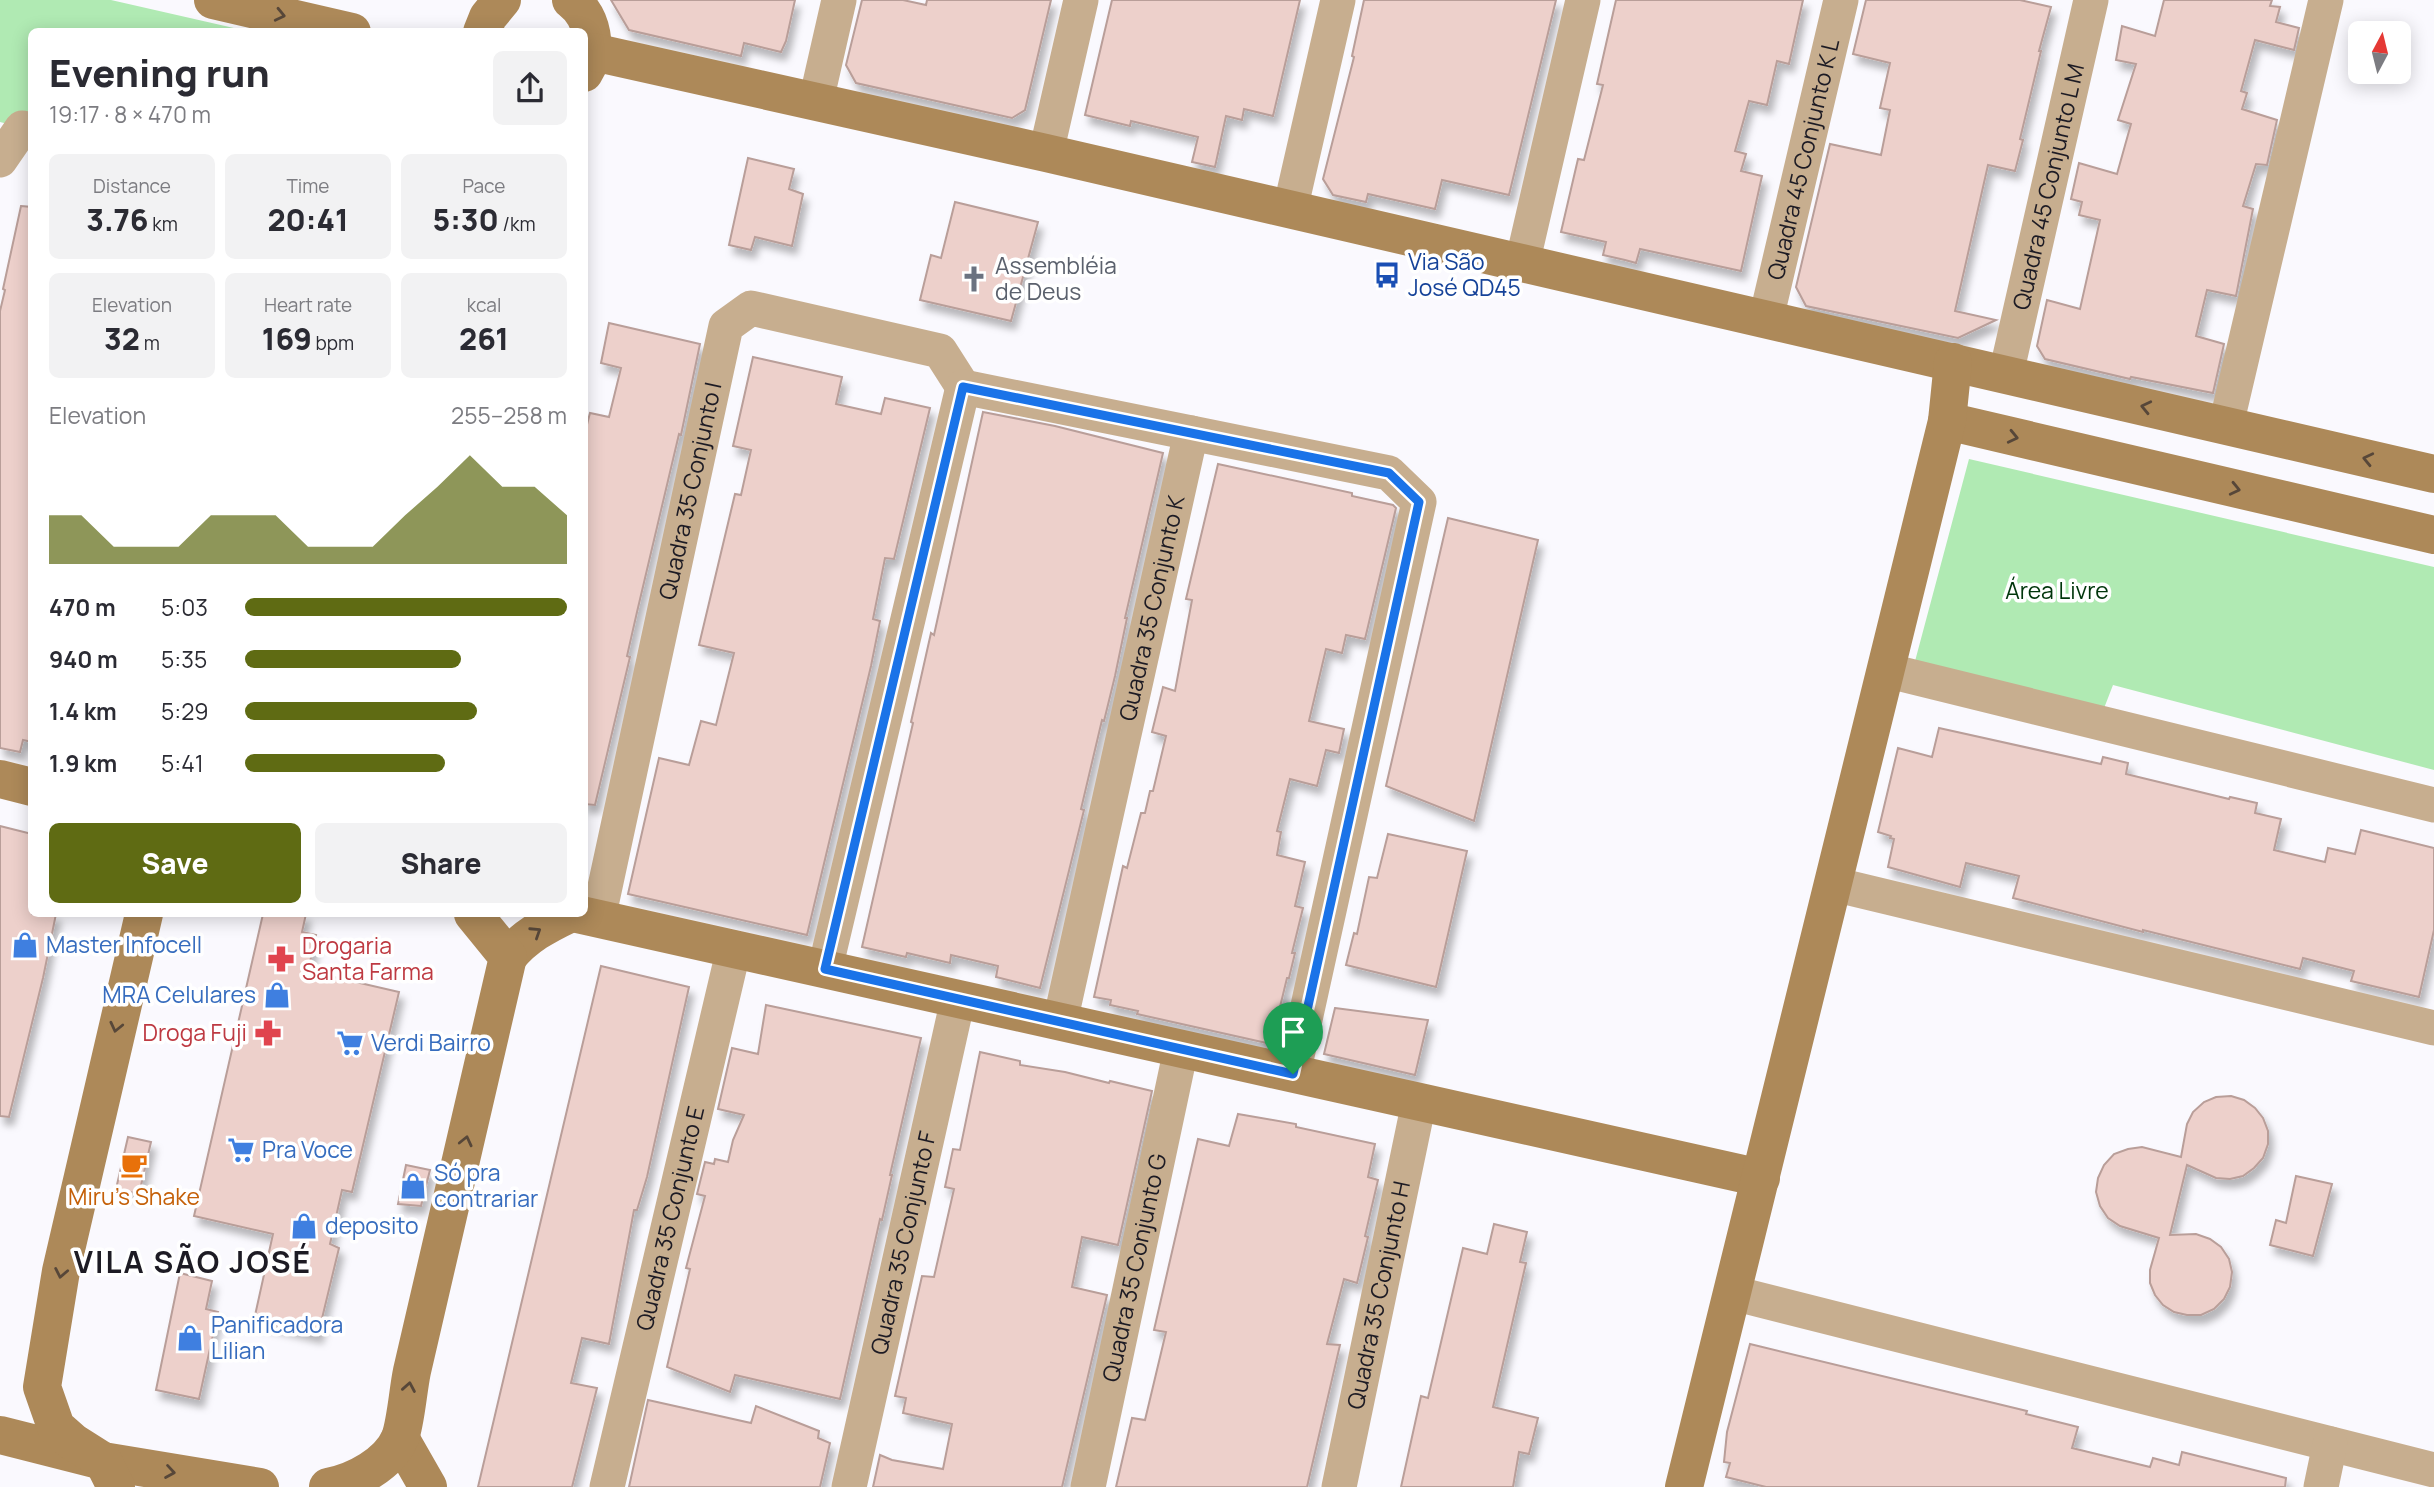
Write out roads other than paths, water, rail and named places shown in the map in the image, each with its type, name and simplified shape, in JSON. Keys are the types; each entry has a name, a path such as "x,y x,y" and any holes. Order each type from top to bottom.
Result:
{"street":[{"path":"213,0 333,28"},
{"path":"816,101 839,0"},
{"path":"1046,153 1081,0"},
{"path":"1290,210 1338,0"},
{"path":"1522,264 1583,0"},
{"name":"Quadra 45 Conjunto K L","path":"1766,319 1841,0"},
{"name":"Quadra 45 Conjunto L M","path":"2006,374 2091,0"},
{"path":"2226,425 2326,0"},
{"path":"576,2 593,35 589,63 816,101 2434,474"},
{"path":"0,160 22,128 28,129"},
{"name":"Quadra 35 Conjunto I","path":"588,887 726,326 751,308 940,351 963,387"},
{"path":"1684,1487 1947,422 1953,362"},
{"path":"825,969 963,387 1389,473 1419,502 1293,1074"},
{"path":"1947,422 2434,535"},
{"name":"Quadra 35 Conjunto K","path":"1060,1022 1191,433"},
{"path":"1885,670 2434,805"},
{"path":"0,779 28,786"},
{"path":"1833,884 2434,1028"},
{"path":"110,1474 57,1427 42,1387 61,1271 143,917"},
{"path":"475,917 508,957"},
{"path":"328,1487 344,1484 382,1462 400,1438 412,1371 508,957 519,944 539,929 575,917"},
{"path":"588,917 1761,1178"},
{"name":"Quadra 35 Conjunto E","path":"607,1487 734,948"},
{"name":"Quadra 35 Conjunto F","path":"849,1487 958,999"},
{"name":"Quadra 35 Conjunto G","path":"1088,1487 1181,1049"},
{"name":"Quadra 35 Conjunto H","path":"1339,1487 1419,1101"},
{"path":"1732,1293 2434,1470"},
{"path":"0,1424 24,1408 42,1387"},
{"path":"0,1435 110,1474 260,1487"},
{"path":"400,1438 428,1487"},
{"path":"2321,1487 2330,1444"}],"place":[{"name":"Via São José QD45","path":"1387,275"},
{"name":"Assembléia de Deus","path":"974,279"},
{"name":"Master Infocell","path":"25,945"},
{"name":"Drogaria Santa Farma","path":"281,959"},
{"name":"MRA Celulares","path":"277,995"},
{"name":"Droga Fuji","path":"268,1033"},
{"name":"Verdi Bairro","path":"350,1043"},
{"name":"Pra Voce","path":"241,1150"},
{"name":"Miru's Shake","path":"134,1165"},
{"name":"Só pra contrariar","path":"413,1186"},
{"name":"deposito","path":"304,1226"},
{"name":"Panificadora Lilian","path":"190,1338"}],"district":[{"name":"VILA SÃO JOSÉ","path":"193,1263"}],"park label":[{"name":"Área Livre","path":"2057,591"}]}
